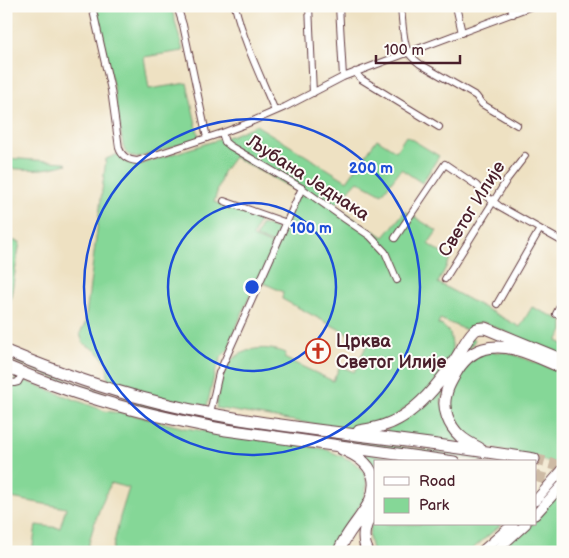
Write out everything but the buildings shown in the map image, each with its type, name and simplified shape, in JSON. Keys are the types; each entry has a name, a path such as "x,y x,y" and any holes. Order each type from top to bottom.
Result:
{"highway":[{"path":"332,432 376,429 392,423 410,412 434,389 456,360 472,333 477,329 484,328 563,360"},
{"path":"498,454 478,447 461,438 446,413 445,396 463,361 483,349 502,347 514,348 563,368"},
{"path":"6,351 110,390 147,400 267,423 534,460"},
{"path":"6,366 75,392 158,416 199,425 439,460"},
{"path":"316,443 342,449 356,456 368,467 374,482 372,498 342,543 339,552"},
{"path":"368,552 365,546 364,528 374,508"}],"street":[{"path":"92,6 111,90 119,148 123,156 131,161 137,161 222,134 275,111 355,72 532,6"},
{"path":"177,6 207,138"},
{"path":"235,6 250,51 275,111"},
{"path":"309,6 313,93"},
{"path":"339,6 344,77"},
{"path":"401,6 406,45 414,59 476,96 482,104 517,125"},
{"path":"456,6 462,33"},
{"path":"511,6 513,14"},
{"path":"355,72 361,79 439,127"},
{"name":"Љубана Једнака","path":"222,134 225,142 230,146 302,188 370,236 385,252 397,280"},
{"name":"Светог Илије","path":"446,279 508,178 525,156"},
{"path":"395,238 445,164 476,185 493,202 563,242"},
{"path":"206,412 219,373 302,188"},
{"path":"224,201 287,223"},
{"path":"496,304 540,229"},
{"path":"556,314 563,301"},
{"path":"10,382 18,382 24,372"},
{"path":"536,500 563,469"},
{"path":"536,514 563,484"},
{"path":"481,552 511,526"},
{"path":"495,552 524,526"}],"green space":[{"path":"95,6 171,6 183,51 144,57 149,89 187,83 199,138 137,158 126,153"},
{"path":"256,125 347,181 377,139 396,151 406,136 439,156 422,183 401,169 382,194 358,181 334,206 384,237 405,211 437,231 428,244 450,259 438,283 520,327 532,307 563,321 563,331 557,341 563,344 563,357 483,322 476,324 469,331 440,319 438,324 450,333 452,357 431,388 390,420 358,428 345,429 216,408 220,385 226,368 237,356 249,350 261,348 286,353 284,358 333,381 340,366 354,372 367,344 282,299 283,292 257,280 233,334 229,349 222,356 215,372 207,406 148,394 108,382 107,363 97,351 83,343 80,333 85,324 106,159 118,154 126,162 138,165 233,135","holes":["234,157 297,191 275,246 253,237 260,218 214,202 223,172"]},
{"path":"6,158 64,162 67,164 36,169 6,168"},
{"path":"261,224 280,230 274,244 256,237"},
{"path":"10,240 20,242 8,315 6,314 6,255"},
{"path":"472,338 475,340 446,383 441,401 461,443 381,433 411,416"},
{"path":"483,352 503,352 515,355 563,373 563,457 557,464 478,445 455,427 447,403 458,373"},
{"path":"6,355 116,397 166,409 293,432 491,459 475,460 348,443 226,424 165,412 116,399 56,379 6,358"},
{"path":"15,377 105,411 133,415 185,428 325,449 352,461 364,471 367,485 363,501 339,535 334,552 112,552 129,488 111,483 91,534 87,552 32,552 36,525 60,528 66,508 6,497 6,408"},
{"path":"356,452 409,460 374,460 374,472"},
{"path":"563,487 563,552 497,552 526,526 536,526 536,516"},
{"path":"374,518 374,526 500,526 469,552 373,552 370,541 371,525"}],"tunnel":[{"path":"534,459 563,467"},
{"path":"536,476 562,484"}],"place":[{"name":"Црква Светог Илије","path":"318,351"}]}
